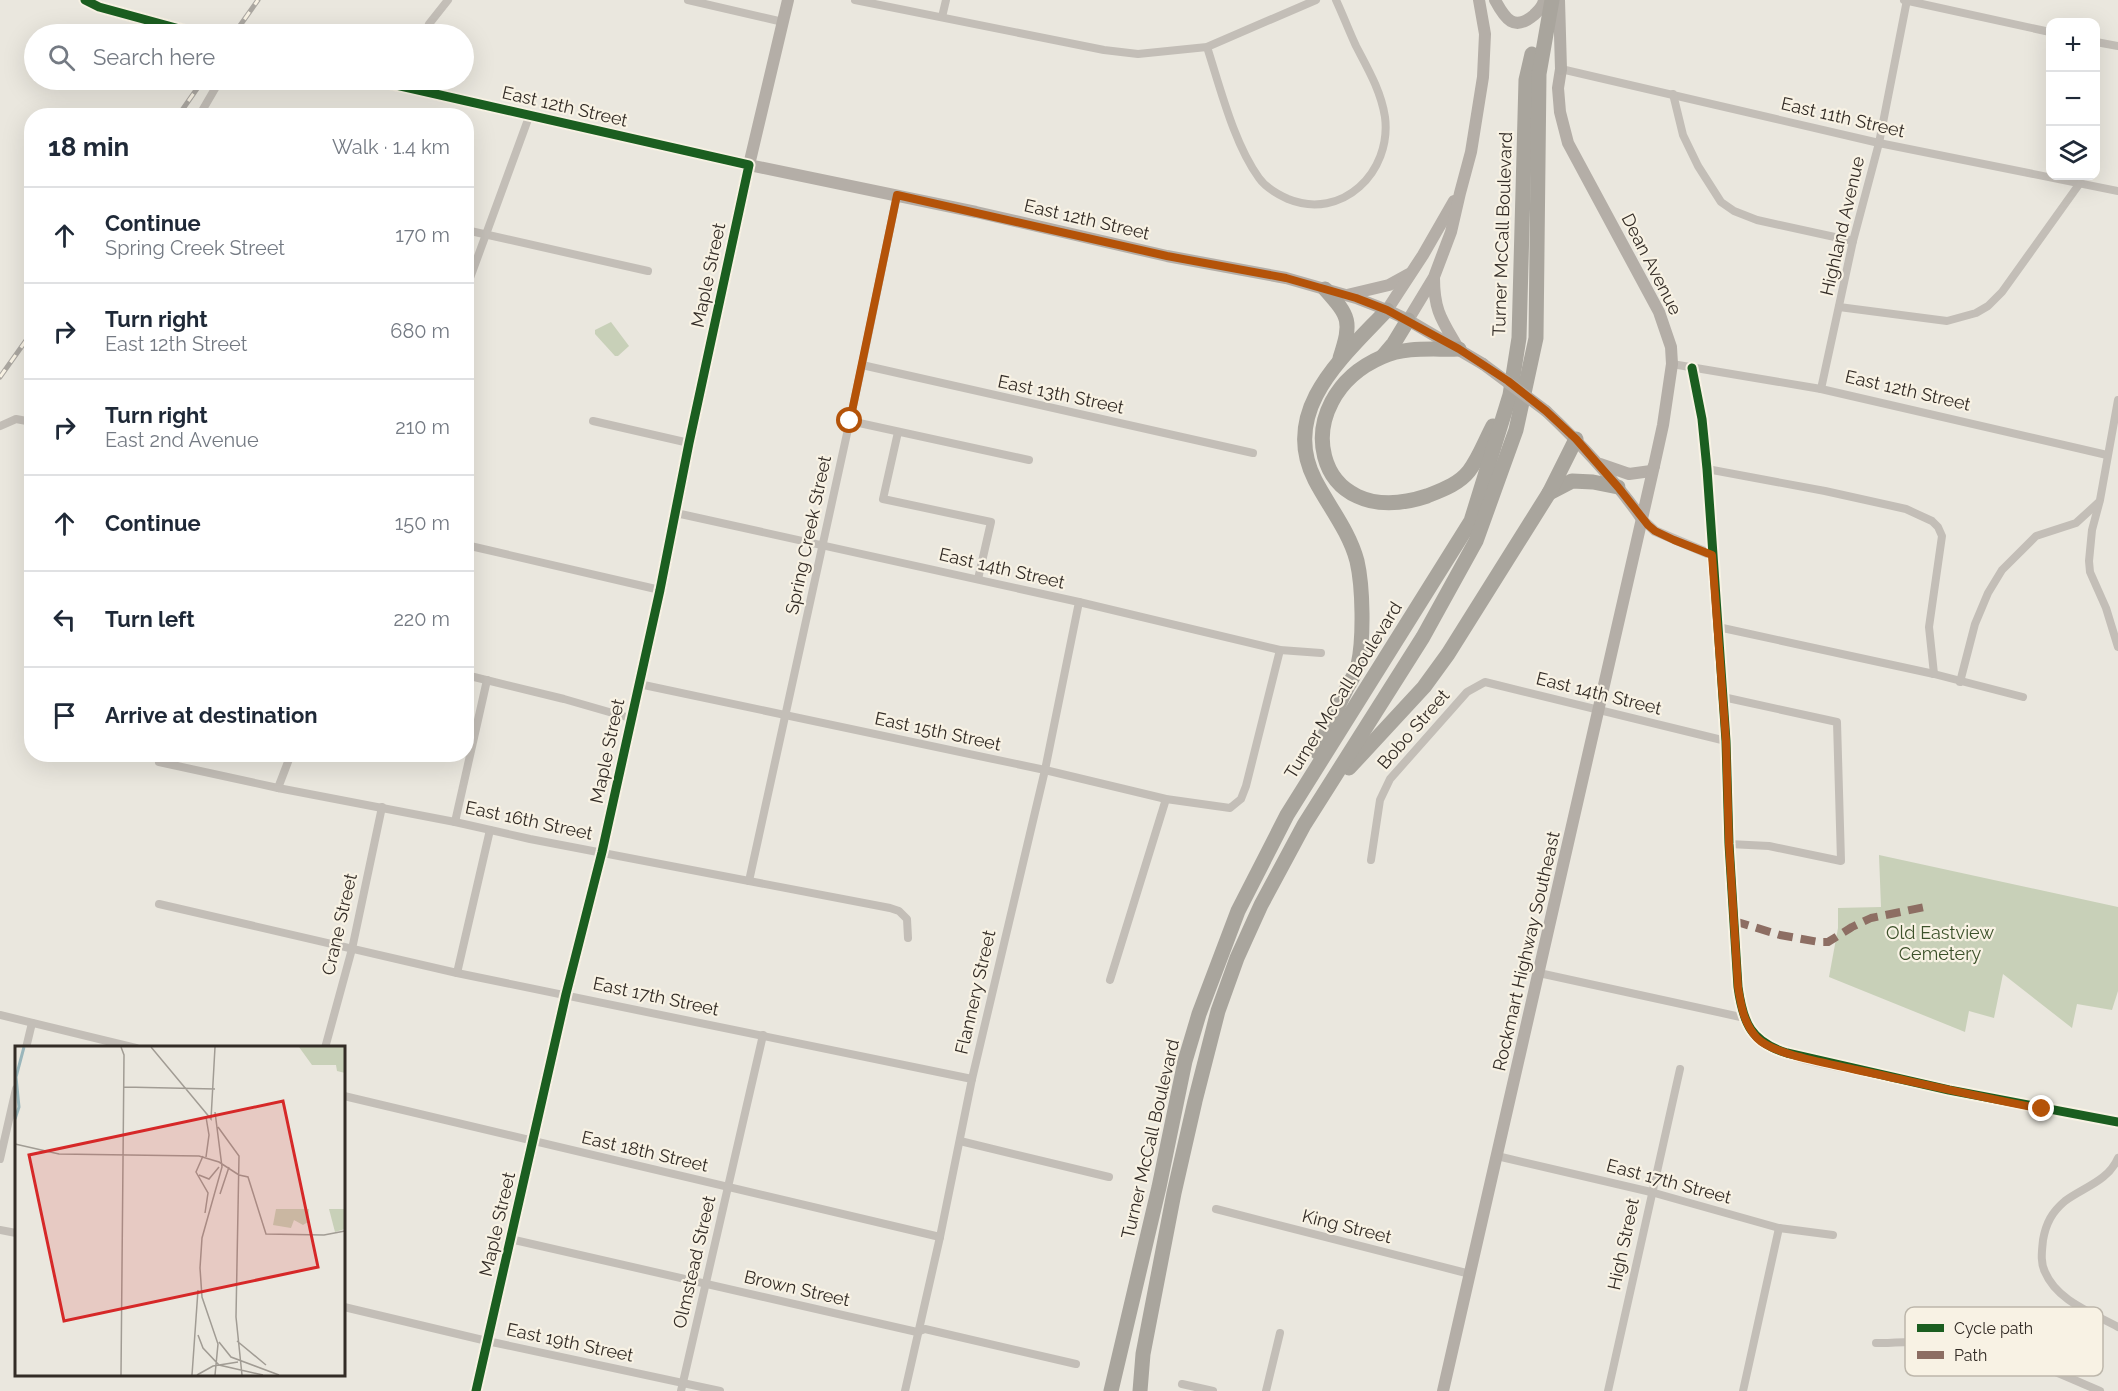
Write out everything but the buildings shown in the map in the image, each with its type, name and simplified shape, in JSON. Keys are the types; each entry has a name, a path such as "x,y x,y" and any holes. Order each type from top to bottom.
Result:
{"highway":[{"name":"Turner McCall Boulevard","path":"1111,1391 1159,1187 1185,1061 1238,911 1287,815 1471,521 1510,395 1519,338 1526,80 1546,2"},
{"name":"Turner McCall Boulevard","path":"1140,1391 1143,1354 1174,1194 1218,1011 1237,958 1261,905 1304,825 1329,789 1423,637 1476,541 1516,430 1536,338 1539,74 1546,2"},
{"path":"1325,289 1347,316 1347,335 1339,361"},
{"path":"1287,815 1358,666 1362,608 1361,583 1356,560 1342,525 1307,464 1306,422 1314,398 1330,371 1387,310"},
{"path":"1408,320 1394,344 1383,356 1352,376 1330,404 1323,430 1323,456 1330,474 1339,484 1376,502 1396,503 1416,499 1452,485 1469,471 1510,395"},
{"path":"1383,356 1405,351 1459,349"},
{"path":"1329,789 1430,679 1448,654 1549,493 1576,439"},
{"path":"1549,493 1572,481 1618,487"}],"main road":[{"path":"85,0 99,7 161,24"},
{"name":"Maple Street","path":"476,1391 566,994 602,852 660,591 689,443 749,165 788,0"},
{"path":"1408,320 1434,277 1451,232 1471,152 1483,77 1485,34 1479,0"},
{"path":"1495,0 1506,17 1517,24 1523,24 1546,2"},
{"path":"1558,0 1561,69"},
{"name":"Dean Avenue","path":"1561,69 1558,88 1560,112 1568,143 1659,312 1671,347 1672,363 1663,425 1642,519"},
{"name":"East 12th Street","path":"435,90 749,165 897,195 1167,256 1286,278 1346,295 1408,320 1459,349 1546,411 1576,439 1618,487 1642,519"},
{"path":"1387,310 1413,272 1460,193"},
{"path":"1346,295 1389,285 1413,272"},
{"path":"1434,277 1434,300 1438,314 1459,349"},
{"path":"1598,464 1629,474 1651,471 1654,466"},
{"name":"Rockmart Highway Southeast","path":"1443,1391 1642,519"}],"street":[{"path":"429,24 448,0"},
{"path":"688,0 783,22"},
{"path":"855,0 1104,50 1138,54 1207,47 1316,0"},
{"path":"942,17 946,0"},
{"path":"1207,47 1237,136 1259,179 1276,194 1295,202 1314,205 1342,200 1359,188 1373,170 1384,144 1385,117 1380,96 1336,0"},
{"path":"1906,0 2046,31"},
{"name":"Highland Avenue","path":"1821,389 1853,241 1879,143 1906,0"},
{"path":"2100,43 2118,46"},
{"name":"East 11th Street","path":"1561,69 1879,143 2118,191"},
{"path":"204,108 214,90"},
{"path":"1673,94 1683,135 1698,166 1721,201 1734,211 1757,220 1853,241"},
{"path":"474,268 530,114"},
{"path":"1839,307 1947,321 1976,313 1988,306 2002,292 2080,183"},
{"name":"Spring Creek Street","path":"749,881 897,195"},
{"path":"474,232 648,272"},
{"name":"East 12th Street","path":"1672,363 1821,389 2107,455"},
{"name":"East 13th Street","path":"862,365 1253,453"},
{"path":"1692,368 1702,419 1707,469 1726,741 1729,844 1738,987 1745,1017 1758,1039 1772,1048 1787,1053 1949,1090 2118,1122"},
{"path":"2118,400 2090,545 2090,572 2114,629 2118,647"},
{"path":"0,426 16,419 24,420"},
{"path":"593,421 689,443"},
{"path":"850,421 1029,460"},
{"path":"898,432 883,499 991,522 978,579"},
{"path":"1707,469 1825,490 1906,509 1932,521 1942,536 1929,627 1934,674"},
{"path":"1960,682 1975,624 1988,593 2002,570 2036,536 2076,523 2100,501"},
{"name":"East 14th Street","path":"676,513 978,579 1280,650 1321,653"},
{"name":"East 12th Street","path":"1642,519 1655,531 1712,555"},
{"path":"474,548 660,591"},
{"name":"Flannery Street","path":"905,1391 972,1078 1045,770 1079,602"},
{"path":"1718,627 1934,674 2023,697"},
{"name":"East 15th Street","path":"639,684 1045,770 1166,799 1230,808 1241,799 1246,786 1280,650"},
{"path":"474,677 630,718"},
{"path":"474,738 487,680"},
{"name":"East 14th Street","path":"1467,692 1478,685 1491,682 1599,711 1726,741"},
{"name":"Bobo Street","path":"1371,860 1380,800 1387,784 1467,692"},
{"path":"1722,697 1837,722 1841,861 1769,846 1729,844"},
{"name":"East 16th Street","path":"159,762 278,788 899,911 907,919 908,938"},
{"path":"278,788 288,762"},
{"path":"455,822 469,762"},
{"path":"1110,980 1166,799"},
{"name":"Crane Street","path":"325,1046 352,949 382,807"},
{"path":"457,973 490,830"},
{"name":"East 17th Street","path":"159,904 457,973 972,1078"},
{"path":"1539,973 1745,1017"},
{"path":"0,1015 132,1046"},
{"path":"26,1046 32,1023"},
{"name":"Olmstead Street","path":"682,1387 763,1035"},
{"name":"High Street","path":"1608,1391 1680,1069"},
{"path":"0,1159 15,1093"},
{"name":"East 18th Street","path":"345,1096 939,1237"},
{"path":"960,1141 1109,1177"},
{"name":"East 17th Street","path":"1497,1156 1651,1192 1779,1228 1833,1235"},
{"path":"2080,1307 2067,1300 2045,1273 2042,1257 2044,1231 2051,1215 2066,1201 2111,1172 2118,1158"},
{"name":"King Street","path":"1216,1209 1470,1275"},
{"path":"1743,1391 1779,1228"},
{"path":"0,1230 15,1233"},
{"name":"Brown Street","path":"510,1239 917,1332 926,1329 1076,1364"},
{"name":"East 19th Street","path":"345,1308 682,1387 720,1391"},
{"path":"2103,1319 2118,1327"},
{"path":"1266,1391 1280,1333"},
{"path":"1876,1344 1905,1343"},
{"path":"2064,1376 2100,1391"},
{"path":"1182,1384 1213,1391"}],"green space":[{"path":"611,322 629,346 618,356 615,356 595,334 595,330"},
{"name":"Old Eastview Cemetery","path":"1879,855 2118,907 2118,991 2112,1010 2077,1004 2072,1028 2003,974 1994,1018 1969,1011 1965,1032 1829,977 1838,928 1838,908 1881,907"}],"railway":[{"path":"241,24 258,0"},
{"path":"184,108 196,90"},
{"path":"0,377 24,343"}],"marked path":[{"path":"1734,921 1780,935 1828,942 1871,918 1930,906"}],"cycle path":[{"path":"85,0 99,7 161,24"},
{"path":"418,90 749,165 660,590 602,852 566,994 476,1391"},
{"path":"1692,368 1702,419 1707,469 1726,741 1729,844 1738,987 1746,1021 1757,1037 1787,1053 1949,1090 2118,1122"}],"route":[{"path":"850,421 897,195 1167,256 1286,278 1356,298 1387,310 1459,349 1508,381 1546,411 1576,439 1626,495 1642,519 1655,531 1712,555 1726,741 1729,844 1738,987 1742,1010 1758,1039 1772,1048 1787,1053 2042,1109"}]}
